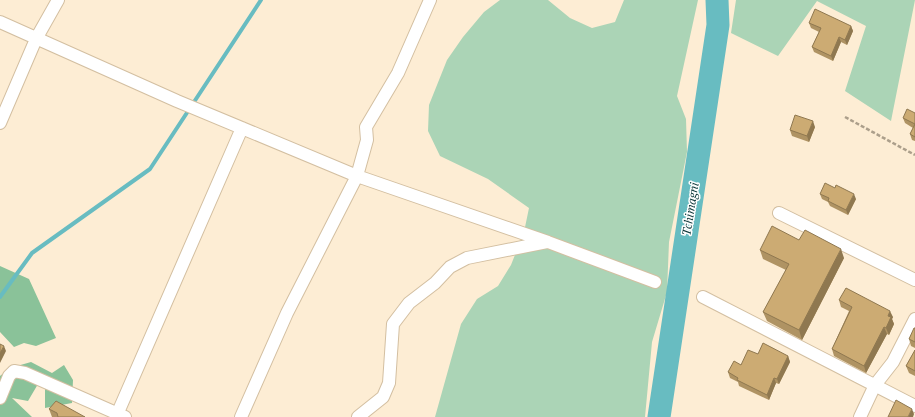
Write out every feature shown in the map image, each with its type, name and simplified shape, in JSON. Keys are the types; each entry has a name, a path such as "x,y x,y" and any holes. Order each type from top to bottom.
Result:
{"street":[{"path":"0,123 36,39 58,0"},
{"path":"241,417 287,313 357,176 367,140 366,127 398,73 430,0"},
{"path":"0,22 242,128 357,176 548,242 655,282"},
{"path":"0,398 9,376 14,371 25,373 119,416 242,128"},
{"path":"779,213 915,280"},
{"path":"358,417 383,397 389,383 393,324 409,302 435,283 450,267 466,258 548,242"},
{"path":"703,297 915,406"},
{"path":"860,417 875,385 893,362 915,319"}],"path":[{"path":"846,117 915,155"}],"green space":[{"path":"500,0 548,0 570,18 592,28 615,22 624,0 698,0 677,96 686,119 687,152 669,242 667,292 652,342 645,417 435,417 461,324 477,299 498,286 511,265 524,232 529,208 488,179 440,156 428,131 429,105 447,60 463,37 484,12"},
{"path":"736,0 915,0 891,121 845,91 866,26 817,1 778,56 731,33"},
{"path":"0,266 29,279 56,338 36,346 24,343 14,347 0,332"},
{"path":"31,362 52,373 64,365 73,380 72,403 45,408 45,385 38,384 28,401 12,398 32,417 0,417 0,376 10,368"}],"building":[{"path":"815,9 851,26 845,40 839,37 831,56 812,47 821,28 809,23"},
{"path":"907,109 915,113 915,124 903,118"},
{"path":"795,115 813,121 807,136 790,130"},
{"path":"915,124 915,137 910,134"},
{"path":"825,183 835,188 836,185 854,194 846,210 828,201 829,198 820,194"},
{"path":"772,226 799,240 805,230 841,249 799,330 763,312 789,264 760,250"},
{"path":"846,288 890,311 888,316 891,317 886,328 884,327 864,366 832,349 852,307 839,300"},
{"path":"915,328 915,342 909,339"},
{"path":"763,343 788,356 777,379 774,378 767,395 737,380 738,378 728,372 734,361 741,365 748,350 758,354"},
{"path":"0,344 4,346 0,353"},
{"path":"915,350 915,371 906,366"},
{"path":"896,400 912,409 908,417 888,417"},
{"path":"56,401 85,417 58,417 57,413 49,409"}],"waterway":[{"path":"0,297 32,253 150,169 261,0"},
{"name":"Tchimagni","path":"659,417 718,25 717,0"}]}
